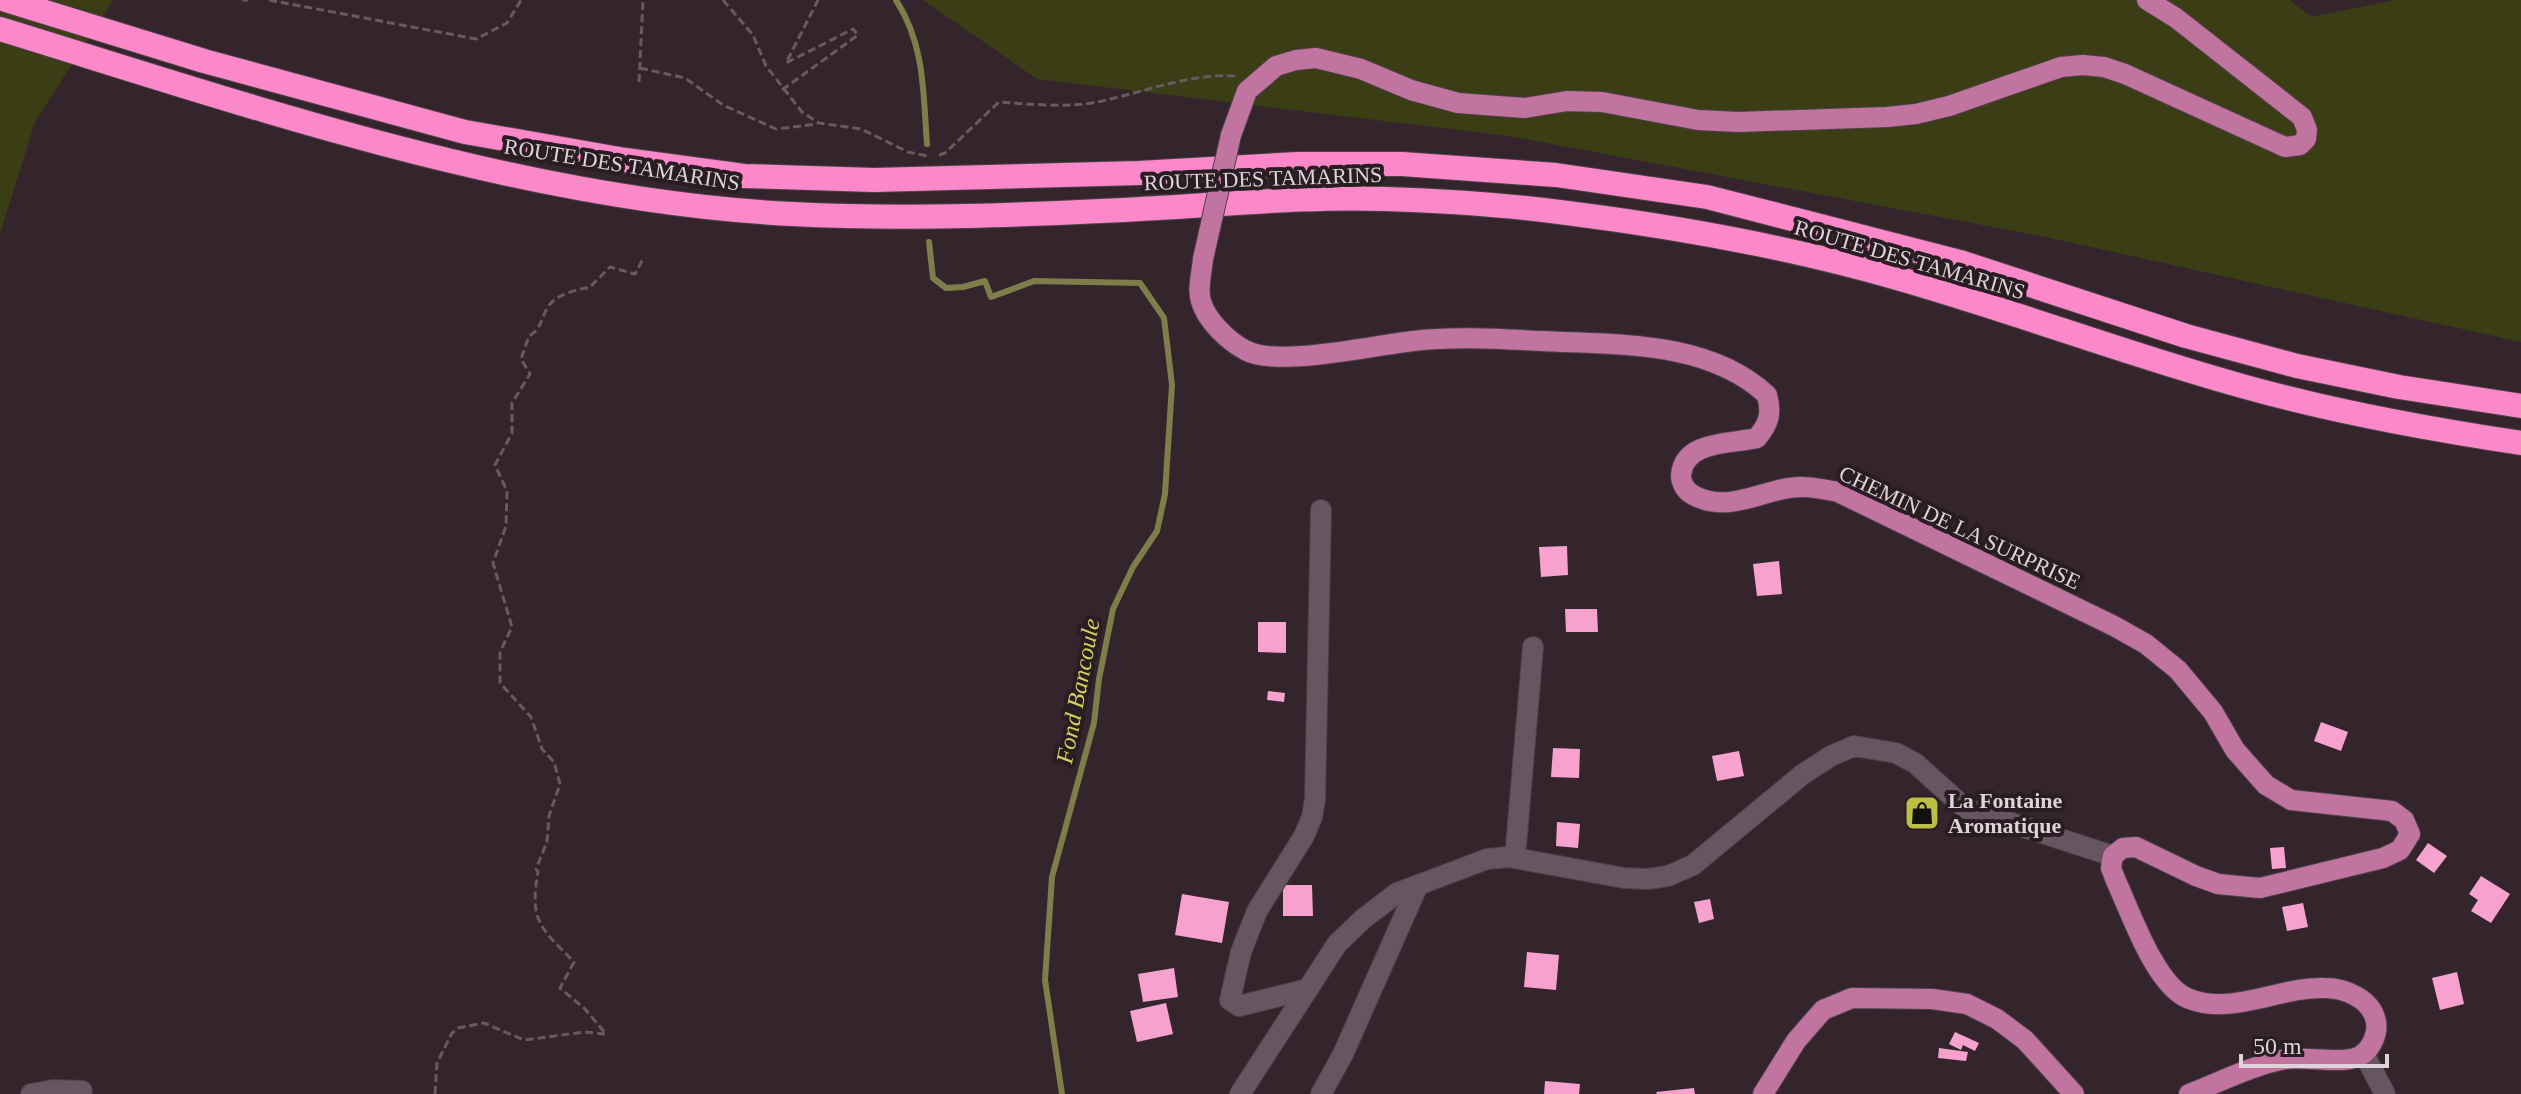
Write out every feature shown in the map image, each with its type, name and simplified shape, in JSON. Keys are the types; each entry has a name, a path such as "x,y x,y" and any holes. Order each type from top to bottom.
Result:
{"highway":[{"name":"ROUTE DES TAMARINS","path":"6,0 204,61 465,132 625,160 744,176 874,180 1124,173 1298,164 1402,164 1571,177 1707,197 1960,262 2186,336 2297,366 2399,387 2521,406"},
{"name":"ROUTE DES TAMARINS","path":"0,29 193,89 473,167 583,189 716,208 887,217 1142,209 1267,200 1385,199 1558,212 1701,231 1894,277 2246,388 2417,428 2521,443"}],"main road":[{"name":"CHEMIN DE LA SURPRISE","path":"2113,856 2123,848 2136,847 2218,884 2260,888 2383,858 2400,850 2410,834 2404,820 2392,811 2291,800 2266,785 2249,769 2213,712 2178,670 2146,644 1838,492 1813,487 1788,488 1741,502 1723,503 1701,499 1688,492 1682,483 1681,472 1695,451 1757,438 1768,424 1771,409 1767,395 1738,374 1715,363 1637,345 1495,339 1418,340 1275,358 1246,351 1218,329 1200,300 1203,259 1231,135 1247,91 1276,66 1296,60 1316,58 1361,69 1411,90 1458,103 1525,108 1567,101 1602,102 1698,120 1738,122 1916,114 1949,106 2030,76 2061,67 2083,65 2104,67 2125,74 2285,147 2300,145 2306,139 2307,130 2302,117 2176,18 2147,0"},
{"path":"2113,856 2111,868 2116,881 2160,976 2172,989 2187,998 2207,1003 2225,1003 2324,987 2344,990 2370,1007 2376,1020 2373,1042 2364,1054 2352,1060 2285,1060 2189,1094"},
{"path":"1763,1094 1796,1041 1823,1010 1852,998 1932,999 1967,1004 1997,1019 2025,1040 2074,1094"}],"street":[{"path":"1308,989 1239,1006 1230,1000 1241,952 1257,911 1304,836 1312,817 1315,799 1321,510"},
{"path":"1515,858 1533,647"},
{"path":"1240,1094 1337,944 1397,893 1487,859 1515,858 1624,878 1668,876 1693,865 1803,774 1854,746 1877,748 1915,763 1965,808 2113,856"},
{"path":"1321,1094 1343,1054 1418,885"},
{"path":"2364,1054 2385,1094"},
{"path":"31,1094 53,1090 82,1091"}],"path":[{"path":"242,0 248,0"},
{"path":"269,0 476,39 507,23 521,0"},
{"path":"639,82 643,0"},
{"path":"723,0 753,35 766,66 782,90 802,112 819,123"},
{"path":"782,90 858,35 853,29 786,63 818,0"},
{"path":"640,68 685,78 723,105 776,129 819,123 861,129 908,152 931,156 945,153 999,102 1092,104 1209,77 1263,77"},
{"path":"435,1094 437,1063 452,1033 458,1028 484,1023 524,1040 585,1032 606,1034 585,1009 560,988 574,962 555,946 534,913 536,869 547,842 549,816 560,784 554,762 542,749 531,717 500,683 500,652 512,627 493,563 506,526 507,497 495,465 512,433 512,403 530,374 521,359 529,336 537,332 551,303 582,288 589,288 610,267 635,274 644,257"}],"green space":[{"path":"0,0 113,0 35,122 0,234"},
{"path":"923,0 2290,0 2311,17 2395,0 2521,0 2521,342 2046,237 1509,136 1037,79"}],"building":[{"path":"1567,546 1568,575 1541,577 1539,547"},
{"path":"1779,561 1782,594 1757,596 1753,564"},
{"path":"1565,609 1597,609 1598,632 1566,632"},
{"path":"1258,622 1286,622 1286,653 1258,652"},
{"path":"1268,691 1285,693 1284,702 1267,700"},
{"path":"2321,722 2348,732 2341,751 2314,741"},
{"path":"1553,748 1580,749 1579,778 1551,777"},
{"path":"1739,751 1744,776 1717,781 1712,756"},
{"path":"1557,822 1580,824 1578,848 1556,846"},
{"path":"2428,843 2447,856 2434,873 2416,860"},
{"path":"2284,847 2286,868 2272,869 2270,848"},
{"path":"2481,876 2510,894 2491,923 2471,911 2478,900 2469,894"},
{"path":"1283,885 1312,885 1313,916 1283,916"},
{"path":"1182,894 1229,902 1222,943 1175,935"},
{"path":"1710,899 1714,919 1699,923 1694,902"},
{"path":"2303,903 2308,927 2287,931 2282,907"},
{"path":"1527,952 1559,955 1556,990 1524,987"},
{"path":"1174,968 1178,997 1143,1002 1138,974"},
{"path":"2457,972 2464,1004 2440,1010 2432,978"},
{"path":"1166,1003 1173,1034 1137,1042 1130,1011"},
{"path":"1955,1032 1979,1043 1975,1051 1963,1045 1961,1050 1949,1044"},
{"path":"1939,1048 1968,1052 1966,1061 1938,1058"},
{"path":"1545,1081 1580,1084 1579,1094 1544,1094"},
{"path":"1694,1088 1695,1094 1656,1092"}],"waterway":[{"name":"Fond Bancoule","path":"896,0 913,34 921,69 927,144"},
{"name":"Fond Bancoule","path":"929,242 933,278 946,288 985,281 991,297 1034,281 1140,283 1164,318 1172,385 1165,494 1157,531 1133,567 1113,609 1094,723 1052,877 1045,980 1062,1094"}],"place":[{"name":"La Fontaine Aromatique","path":"1922,813"}]}
